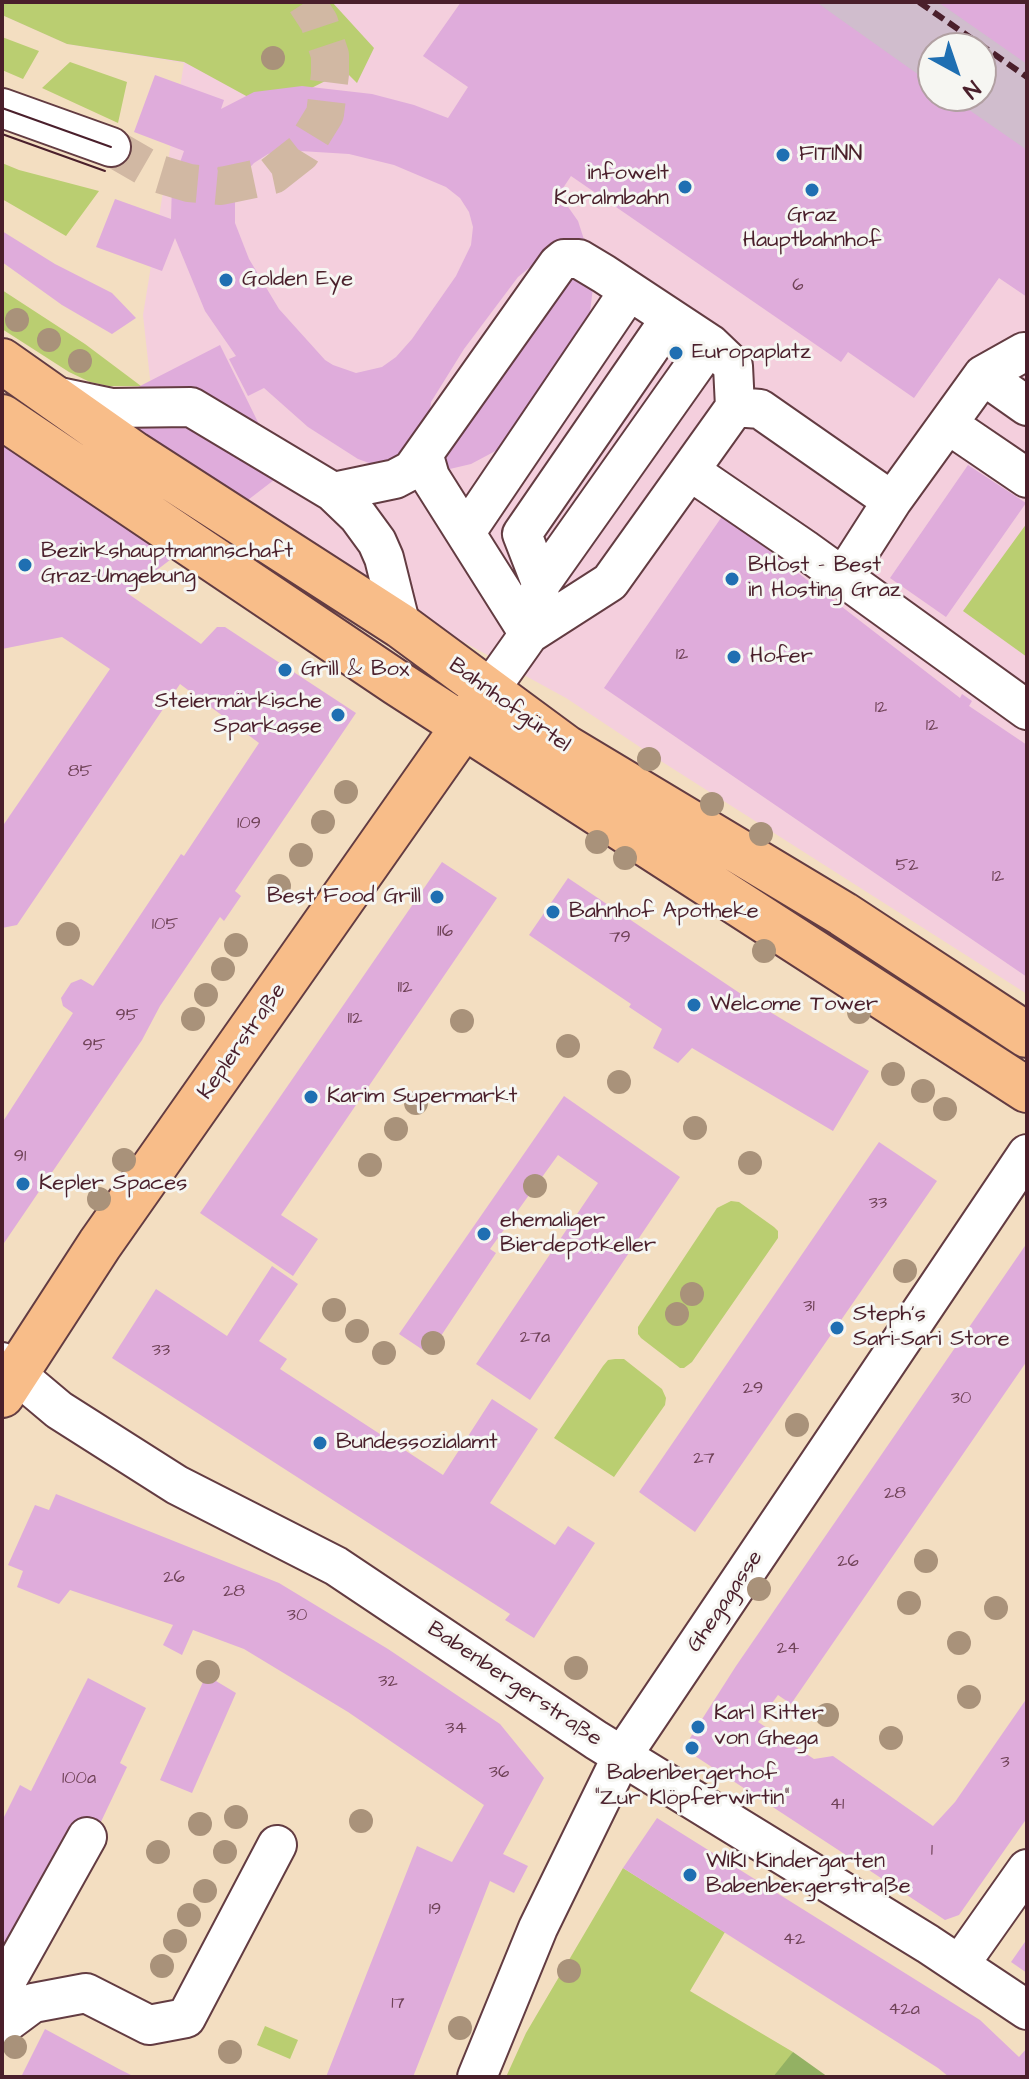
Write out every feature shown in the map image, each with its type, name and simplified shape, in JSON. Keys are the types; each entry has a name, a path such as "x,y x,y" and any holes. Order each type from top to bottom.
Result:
{"main road":[{"name":"Bahnhofgürtel","path":"2,361 147,462 401,626 476,709 565,747 843,914 1027,1035"},
{"name":"Bahnhofgürtel","path":"2,417 476,709 1027,1090"},
{"name":"Keplerstraße","path":"6,1377 476,709"}],"street":[{"path":"2,108 108,159 2,134"},
{"path":"333,492 395,479 412,470 564,259 579,259 710,344 733,366 735,407 610,582 529,634"},
{"path":"466,532 629,291"},
{"path":"541,583 522,534 670,319"},
{"path":"476,709 529,634 541,583 710,344"},
{"path":"842,579 892,501 983,375 1027,353"},
{"path":"983,375 1027,406"},
{"path":"55,396 112,408 191,407 333,492 358,516 377,542 401,626"},
{"path":"735,407 760,409 892,501"},
{"path":"949,425 1027,478"},
{"path":"424,456 430,477 529,634"},
{"path":"690,471 1027,710"},
{"name":"Ghegagasse","path":"477,2077 538,1928 622,1756 1027,1154"},
{"name":"Babenbergerstraße","path":"6,1377 177,1485 336,1566 622,1756 960,1964 1027,2010"},
{"path":"2,1989 87,1837"},
{"path":"2,2026 33,2003 86,1993 149,2025 186,2018 277,1845"},
{"path":"960,1964 1027,1869"}],"shaded area":[{"path":"2,2 741,2 1027,203 1027,994 566,698 394,604 154,449 155,424 143,315 184,63 67,44 2,15"},
{"path":"738,2 1027,2 1027,204"}],"green space":[{"path":"2,2 332,2 374,48 357,83 345,71 270,109 184,62 67,44 2,15"},
{"path":"2,37 39,51 23,79 2,70"},
{"path":"70,62 127,82 118,123 42,88"},
{"path":"2,163 99,191 66,236 2,199"},
{"path":"2,290 85,344 141,386 109,386 90,382 2,329"},
{"path":"1027,523 1027,657 963,611"},
{"path":"731,1201 739,1202 774,1227 778,1238 692,1362 680,1368 641,1338 638,1327 717,1208"},
{"path":"624,1359 662,1389 666,1398 665,1405 614,1477 554,1438 608,1360"},
{"path":"623,1868 725,1932 690,1991 793,2052 782,2077 506,2077 526,2033"},
{"path":"265,2026 298,2040 290,2059 257,2045"},
{"path":"793,2052 828,2077 773,2077"}],"building":[{"path":"461,2 816,2 917,74 917,112 972,112 1027,150 1027,297 999,278 914,398 848,352 841,362 571,176 559,194 578,221 589,255 593,287 589,321 503,447 471,464 437,472 386,469 358,459 308,427 264,388 248,396 229,359 236,356 205,311 175,238 162,271 96,247 115,199 171,219 172,185 184,151 134,132 155,75 224,100 221,109 254,92 302,86 372,94 448,118 468,87 423,56","holes":["284,150 349,154 394,165 446,187 460,198 469,212 473,227 471,245 456,276 412,339 382,367 356,373 325,360 279,309 249,259 235,223 235,193 242,176 268,154","529,268 535,268 530,334 509,368 498,381 430,413 431,402 464,349 518,277"]},
{"path":"938,2 1027,2 1027,64 997,43 997,32 981,32"},
{"path":"2,231 55,264 112,293 136,318 112,334 62,305 2,262"},
{"path":"220,345 283,473 127,593 201,644 217,627 225,627 356,713 235,891 241,896 224,921 220,917 160,1006 142,1040 2,1246 2,1123 73,1013 63,1006 61,998 71,983 81,979 93,986 259,743 180,684 17,925 2,928 2,827 110,669 62,637 2,649 2,431 64,425"},
{"path":"968,465 1026,503 946,617 890,578"},
{"path":"723,515 960,698 962,694 972,701 969,706 1027,745 1027,977 604,688"},
{"path":"442,862 497,898 281,1215 318,1239 293,1276 200,1213"},
{"name":"Welcome Tower","path":"568,878 750,1000 869,1071 833,1131 692,1048 678,1063 653,1048 662,1029 629,1007 631,1004 529,935"},
{"path":"564,1096 680,1177 530,1400 476,1364 598,1183 558,1155 490,1249 496,1253 429,1354 399,1334"},
{"path":"879,1142 937,1181 695,1532 639,1492"},
{"path":"1027,1243 1027,1361 791,1704 778,1695 758,1722 814,1759 833,1756 933,1826 955,1802 1027,1698 1027,1818 959,1915 945,1920 695,1756 690,1738 736,1666"},
{"name":"Bundessozialamt","path":"272,1266 298,1284 259,1341 287,1359 280,1369 443,1475 492,1399 538,1429 490,1503 555,1545 568,1526 595,1543 534,1638 505,1620 510,1614 112,1358 156,1289 227,1336"},
{"path":"56,1494 279,1583 388,1649 500,1724 544,1778 503,1854 528,1866 514,1893 490,1881 413,2077 326,2077 417,1846 452,1862 484,1805 348,1712 244,1649 193,1630 182,1655 163,1645 173,1625 70,1590 59,1604 17,1587 23,1571 8,1565 35,1505 49,1510"},
{"path":"206,1675 236,1693 192,1793 160,1780"},
{"path":"88,1678 146,1708 120,1763 127,1767 98,1828 80,1818 2,1968 2,1821 20,1785 31,1791"},
{"path":"657,1818 980,2020 1019,2057 1027,2048 1027,2077 949,2077 623,1868"},
{"path":"1027,1939 1027,1973 1011,1962"},
{"path":"45,2029 119,2069 135,2077 21,2077"}],"tunnel":[{"path":"111,147 156,173 189,183 221,186 273,175 301,153 325,114 330,55 319,22 306,2"}],"tram line":[{"path":"2,108 111,147"},
{"path":"2,134 105,171"}],"railway":[{"path":"919,2 1027,77"}],"place":[{"name":"FITINN","path":"783,155"},
{"name":"infowelt Koralmbahn","path":"685,187"},
{"name":"Graz Hauptbahnhof","path":"812,190"},
{"name":"Golden Eye","path":"226,280"},
{"name":"Europaplatz","path":"676,353"},
{"name":"Bezirkshauptmannschaft Graz-Umgebung","path":"25,565"},
{"name":"BHost - Best in Hosting Graz","path":"732,579"},
{"name":"Hofer","path":"734,657"},
{"name":"Grill & Box","path":"285,670"},
{"name":"Steiermärkische Sparkasse","path":"338,715"},
{"name":"Best Food Grill","path":"437,897"},
{"name":"Bahnhof Apotheke","path":"553,912"},
{"name":"Welcome Tower","path":"694,1005"},
{"name":"Karim Supermarkt","path":"311,1097"},
{"name":"Kepler Spaces","path":"23,1184"},
{"name":"ehemaliger Bierdepotkeller","path":"484,1234"},
{"name":"Steph's Sari-Sari Store","path":"837,1328"},
{"name":"Bundessozialamt","path":"320,1443"},
{"name":"Karl Ritter von Ghega","path":"698,1727"},
{"name":"Babenbergerhof \"Zur Klöpferwirtin\"","path":"692,1748"},
{"name":"WIKI Kindergarten Babenbergerstraße","path":"690,1875"}]}
